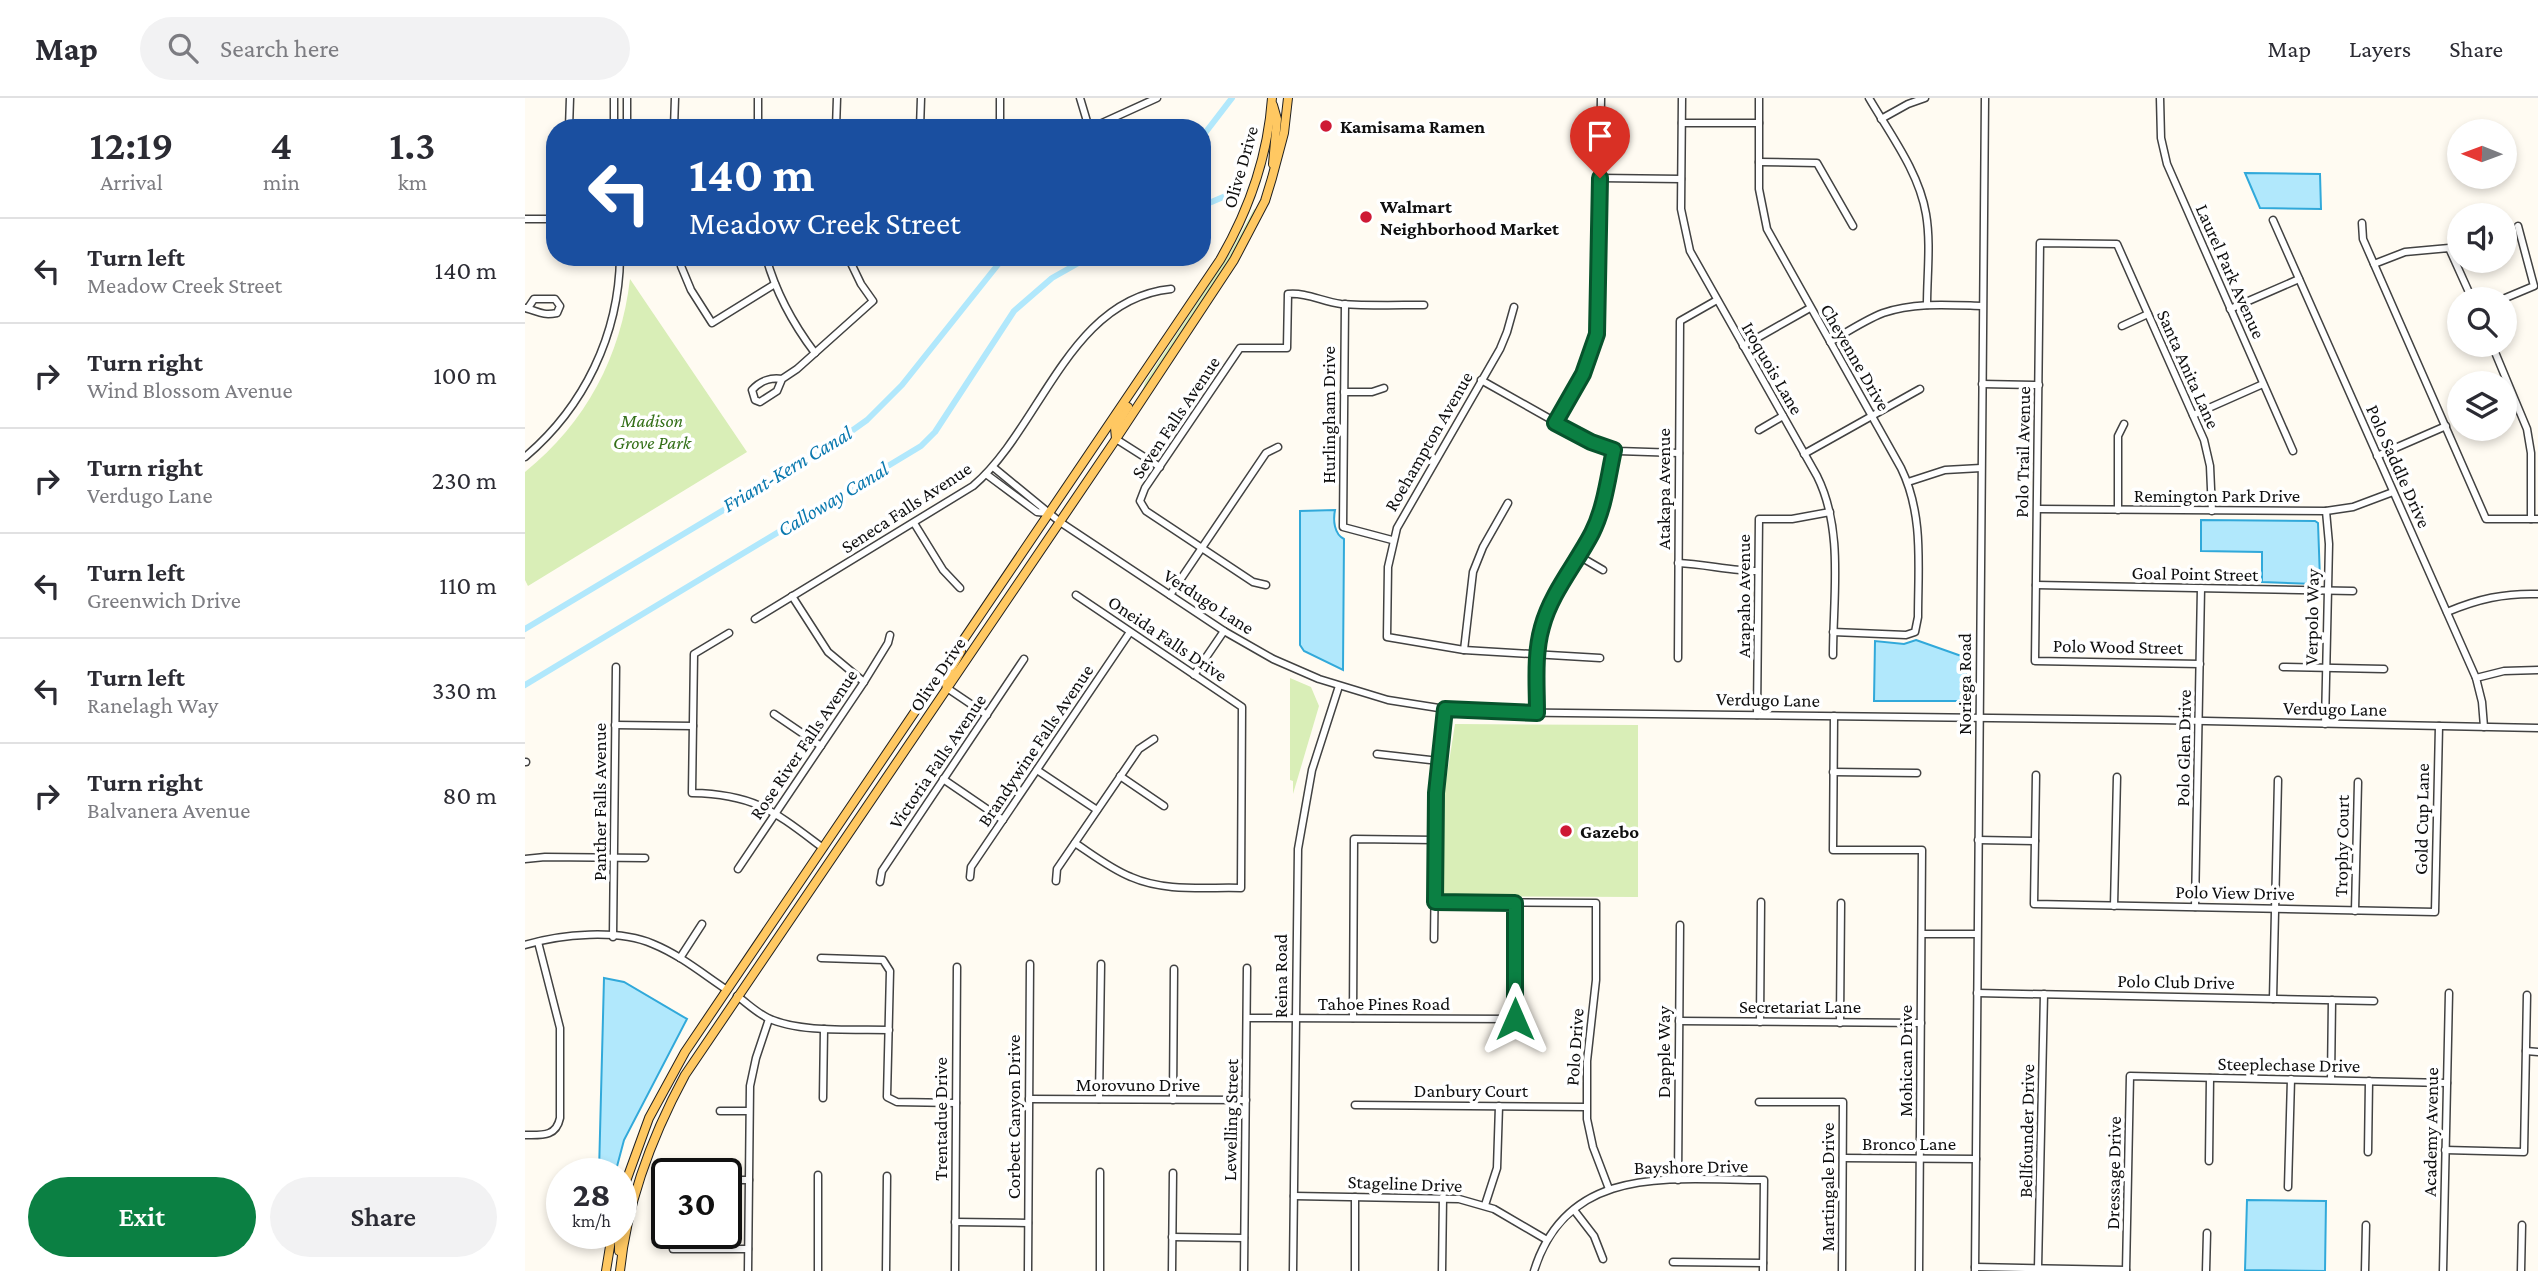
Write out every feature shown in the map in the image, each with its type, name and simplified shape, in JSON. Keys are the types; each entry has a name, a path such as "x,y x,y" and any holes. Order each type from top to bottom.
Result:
{"main road":[{"name":"Olive Drive","path":"619,1271 638,1185 659,1127 680,1084 710,1035 1060,522 1234,260 1265,201 1284,133 1288,98"},
{"name":"Olive Drive","path":"634,1158 670,1078 727,990 1210,277 1242,219 1262,158 1272,100"},
{"path":"1272,100 1277,119 1272,154 1275,169"},
{"path":"1116,439 1115,428 1130,404 1135,388"},
{"path":"947,688 945,680 961,653 961,644"},
{"path":"805,895 821,862 823,848"},
{"path":"737,996 736,987 754,950"},
{"path":"710,1035 728,996 727,990"},
{"path":"659,1127 655,1119 670,1078"},
{"path":"606,1271 610,1249"},
{"path":"619,1249 619,1271"}],"street":[{"path":"569,119 570,98"},
{"path":"614,98 614,119"},
{"path":"627,98 627,119"},
{"path":"674,119 675,98"},
{"path":"758,98 758,119"},
{"path":"837,98 837,119"},
{"path":"920,119 921,98"},
{"path":"1000,98 1000,119"},
{"path":"1080,98 1087,119"},
{"path":"1110,119 1157,98"},
{"path":"1555,423 1586,367 1597,334 1601,98"},
{"name":"Iroquois Lane","path":"1682,98 1681,209 1686,238 1696,263 1822,487 1831,512 1833,655"},
{"name":"Cheyenne Drive","path":"1759,98 1761,205 1767,229 1908,482 1918,520 1918,617 1915,632 1906,635 1833,632"},
{"path":"1869,98 1914,177 1923,202 1927,236 1927,305"},
{"path":"1881,119 1908,104 1926,98"},
{"name":"Noriega Road","path":"1975,1269 1985,98"},
{"name":"Laurel Park Avenue","path":"2159,98 2161,138 2167,164 2293,452"},
{"path":"1682,123 1759,123"},
{"path":"1759,162 1817,163 1853,226"},
{"path":"1600,178 1681,179"},
{"path":"525,219 546,219"},
{"name":"Polo Saddle Drive","path":"2273,220 2476,678 2484,727"},
{"path":"2362,223 2363,239 2486,519 2535,519 2527,429 2497,357"},
{"path":"2517,293 2534,286 2518,226"},
{"name":"Santa Anita Lane","path":"2040,243 2117,244 2204,440 2210,466 2212,511"},
{"name":"Polo Trail Avenue","path":"2035,660 2040,243"},
{"path":"2374,264 2418,249 2449,248 2467,287"},
{"path":"525,457 564,417 594,368 614,313 620,266"},
{"path":"681,266 691,290 712,323 775,284"},
{"path":"769,266 793,321 815,353"},
{"path":"782,379 769,379 756,385 752,390 755,400 760,402 777,391 782,379 873,302 852,266"},
{"path":"2230,309 2299,279"},
{"name":"Seneca Falls Avenue","path":"755,619 963,493 993,467 1088,332 1116,308 1158,290 1171,289"},
{"name":"Seven Falls Avenue","path":"1202,547 1146,511 1141,505 1141,495 1240,348 1287,348 1288,294 1301,293 1316,299 1345,304"},
{"path":"545,298 555,299 560,306 557,313 549,315 538,314 527,308 534,299 545,298"},
{"name":"Atakapa Avenue","path":"1678,658 1680,321 1717,300"},
{"path":"1345,304 1424,305"},
{"name":"Hurlingham Drive","path":"1345,304 1343,527 1392,540"},
{"path":"1830,342 1883,313 1927,305 1982,306"},
{"name":"Roehampton Avenue","path":"1465,650 1387,637 1388,567 1392,540 1402,515 1502,345 1514,307"},
{"path":"1743,346 1810,308"},
{"path":"2122,326 2148,314"},
{"path":"1481,380 1591,442 1614,450 1679,453"},
{"path":"1982,384 2039,385"},
{"path":"2193,415 2263,384"},
{"path":"1344,392 1372,392 1384,388"},
{"path":"1804,454 1920,389"},
{"path":"1759,429 1783,416"},
{"path":"2118,510 2118,436 2123,424"},
{"path":"2377,456 2446,426"},
{"path":"1116,439 1160,467"},
{"path":"1170,594 1266,453 1278,447"},
{"path":"1537,713 1537,655 1547,613 1598,520 1614,450"},
{"path":"993,467 1048,514"},
{"path":"1908,482 1945,470 1981,468"},
{"path":"986,474 1037,512 1048,514"},
{"name":"Remington Park Drive","path":"2038,509 2326,512 2353,507 2393,492"},
{"path":"1508,503 1483,547 1473,572 1465,650 1600,658"},
{"name":"Arapaho Avenue","path":"1757,715 1759,519 1792,519 1831,512"},
{"name":"Verpolo Way","path":"2325,724 2329,544 2326,512"},
{"name":"Verdugo Lane","path":"1048,514 1224,631 1273,659 1339,686 1388,699 1445,709 1537,713 2199,721 2538,729"},
{"path":"914,523 943,570 960,588"},
{"path":"1202,547 1252,582 1266,585"},
{"path":"1579,556 1603,570"},
{"path":"1678,564 1695,564 1733,571 1758,571"},
{"name":"Goal Point Street","path":"2036,585 2353,592"},
{"name":"Polo Glen Drive","path":"2195,907 2201,589"},
{"path":"2447,612 2484,598 2538,594"},
{"name":"Oneida Falls Drive","path":"1075,843 1119,872 1146,883 1173,887 1241,888 1242,707 1076,595"},
{"path":"792,596 828,652 846,670 864,682"},
{"path":"1195,675 1224,631"},
{"name":"Brandywine Falls Avenue","path":"970,877 971,867 1130,632"},
{"path":"729,633 694,654 692,793 739,797 776,813 823,848"},
{"name":"Rose River Falls Avenue","path":"738,869 864,682 888,643 890,635"},
{"name":"Victoria Falls Avenue","path":"880,882 882,871 1024,659"},
{"name":"Polo Wood Street","path":"2035,660 2200,664"},
{"name":"Panther Falls Avenue","path":"613,937 616,667"},
{"path":"2283,667 2384,669"},
{"path":"2476,678 2504,671 2538,670"},
{"name":"Reina Road","path":"1293,1271 1297,876 1300,836 1313,770 1339,686"},
{"path":"947,688 987,715"},
{"path":"1434,939 1435,840 1445,709"},
{"path":"774,714 821,746"},
{"path":"1834,716 1833,772 1917,773"},
{"path":"615,725 693,726"},
{"name":"Gold Cup Lane","path":"2435,912 2439,726"},
{"path":"1056,881 1057,869 1120,776 1139,749 1154,739"},
{"path":"1377,754 1439,761"},
{"path":"1037,770 1097,810"},
{"name":"Mohican Drive","path":"1833,772 1833,849 1922,850 1919,1271"},
{"path":"1978,840 2035,841 2036,775"},
{"path":"1120,776 1164,806"},
{"path":"2114,906 2117,777"},
{"path":"943,779 1003,820"},
{"path":"2273,999 2278,780"},
{"name":"Trophy Court","path":"2355,911 2358,782"},
{"path":"1353,1018 1354,839 1435,840"},
{"name":"Polo View Drive","path":"2035,841 2034,904 2435,912"},
{"path":"525,859 645,858"},
{"path":"1435,902 1515,903"},
{"path":"1760,1022 1761,902"},
{"name":"Tahoe Pines Road","path":"1247,1018 1515,1019 1515,903"},
{"name":"Polo Drive","path":"1515,903 1596,903 1596,980 1587,1045 1586,1107 1593,1147 1609,1189"},
{"path":"1840,1023 1841,903"},
{"path":"680,958 702,924"},
{"name":"Dapple Way","path":"1678,1180 1680,925"},
{"path":"1922,934 1977,934"},
{"path":"525,945 571,936 640,939 680,958 727,990"},
{"path":"525,1135 552,1133 558,1128 560,1118 561,1045 557,1009 538,942"},
{"path":"821,958 883,960 890,971 887,1097 897,1102 956,1103"},
{"name":"Corbett Canyon Drive","path":"1028,1271 1030,964"},
{"path":"1099,1099 1101,964"},
{"name":"Trentadue Drive","path":"955,1271 957,967"},
{"name":"Lewelling Street","path":"1244,1271 1247,968"},
{"path":"1173,1100 1174,969"},
{"name":"Polo Club Drive","path":"1977,993 2374,1001"},
{"name":"Academy Avenue","path":"2443,1271 2449,993"},
{"name":"Bellfounder Drive","path":"2038,1268 2044,994"},
{"path":"2445,1150 2524,1152 2527,995"},
{"path":"737,996 769,1019 824,1029 889,1030"},
{"path":"2331,1080 2332,1000"},
{"path":"748,1271 748,1111 756,1058 769,1019"},
{"name":"Secretariat Lane","path":"1679,1021 1921,1023"},
{"path":"823,1098 824,1029"},
{"path":"2526,1051 2538,1052"},
{"name":"Steeplechase Drive","path":"2130,1076 2447,1083"},
{"name":"Dressage Drive","path":"2126,1270 2130,1076"},
{"path":"2209,1161 2210,1078"},
{"path":"2288,1187 2291,1079"},
{"path":"2368,1152 2369,1081"},
{"name":"Morovuno Drive","path":"1029,1099 1246,1100"},
{"name":"Martingale Drive","path":"1759,1102 1843,1102 1842,1271"},
{"name":"Danbury Court","path":"1355,1105 1586,1107"},
{"path":"1485,1205 1497,1168 1499,1106"},
{"path":"720,1111 748,1111"},
{"name":"Bronco Lane","path":"1843,1158 1976,1159"},
{"path":"1100,1172 1100,1271"},
{"path":"1172,1271 1173,1173"},
{"path":"818,1175 818,1271"},
{"path":"887,1176 887,1271"},
{"path":"742,1180 749,1180"},
{"name":"Bayshore Drive","path":"1534,1271 1548,1240 1574,1210 1609,1189 1637,1181 1678,1180 1764,1180 1763,1267"},
{"name":"Stageline Drive","path":"1294,1196 1459,1199 1485,1205 1548,1240"},
{"path":"1355,1197 1355,1271"},
{"path":"1442,1271 1443,1198"},
{"path":"1574,1210 1594,1236 1603,1259"},
{"path":"955,1222 1028,1223"},
{"path":"2365,1271 2366,1225"},
{"path":"2521,1271 2522,1225"},
{"path":"2206,1271 2207,1233"},
{"path":"1172,1237 1244,1238"},
{"path":"742,1249 748,1249"},
{"path":"1673,1262 1763,1267"},
{"path":"1975,1269 2126,1270"}],"green space":[{"path":"1254,209 1256,210 1235,252 1143,389 1230,253"},
{"name":"Madison Grove Park","path":"630,279 747,452 528,586 525,580 525,472 566,432 597,386 618,335"},
{"path":"1290,678 1311,687 1319,706 1293,794 1293,781 1290,780"},
{"path":"1455,724 1638,725 1638,897 1443,896 1443,800"}],"water":[{"path":"2245,173 2320,174 2321,209 2260,208"},
{"path":"1335,510 1335,526 1344,539 1343,670 1304,651 1300,645 1300,511"},
{"path":"2201,520 2315,521 2318,523 2320,579 2315,584 2262,582 2262,552 2201,551"},
{"path":"1916,640 1967,658 1966,701 1874,701 1875,641 1904,644"},
{"path":"604,978 624,982 687,1019 624,1140 619,1158 599,1158"},
{"path":"2247,1200 2326,1201 2325,1271 2245,1270"}],"waterway":[{"name":"Friant-Kern Canal","path":"1211,125 1232,98"},
{"name":"Calloway Canal","path":"1211,202 1242,189"},
{"name":"Friant-Kern Canal","path":"525,629 832,445 867,420 902,385 997,266"},
{"name":"Calloway Canal","path":"525,685 921,446 935,432 1014,311 1052,278 1073,266"}],"place":[{"name":"Kamisama Ramen","path":"1326,126"},
{"name":"Walmart Neighborhood Market","path":"1366,217"},
{"name":"Gazebo","path":"1566,831"}],"route":[{"path":"1515,1019 1515,903 1435,902 1436,793 1445,709 1537,713 1537,655 1542,626 1551,603 1592,533 1602,508 1614,450 1579,437 1555,423 1590,360 1597,334 1600,178"}]}
